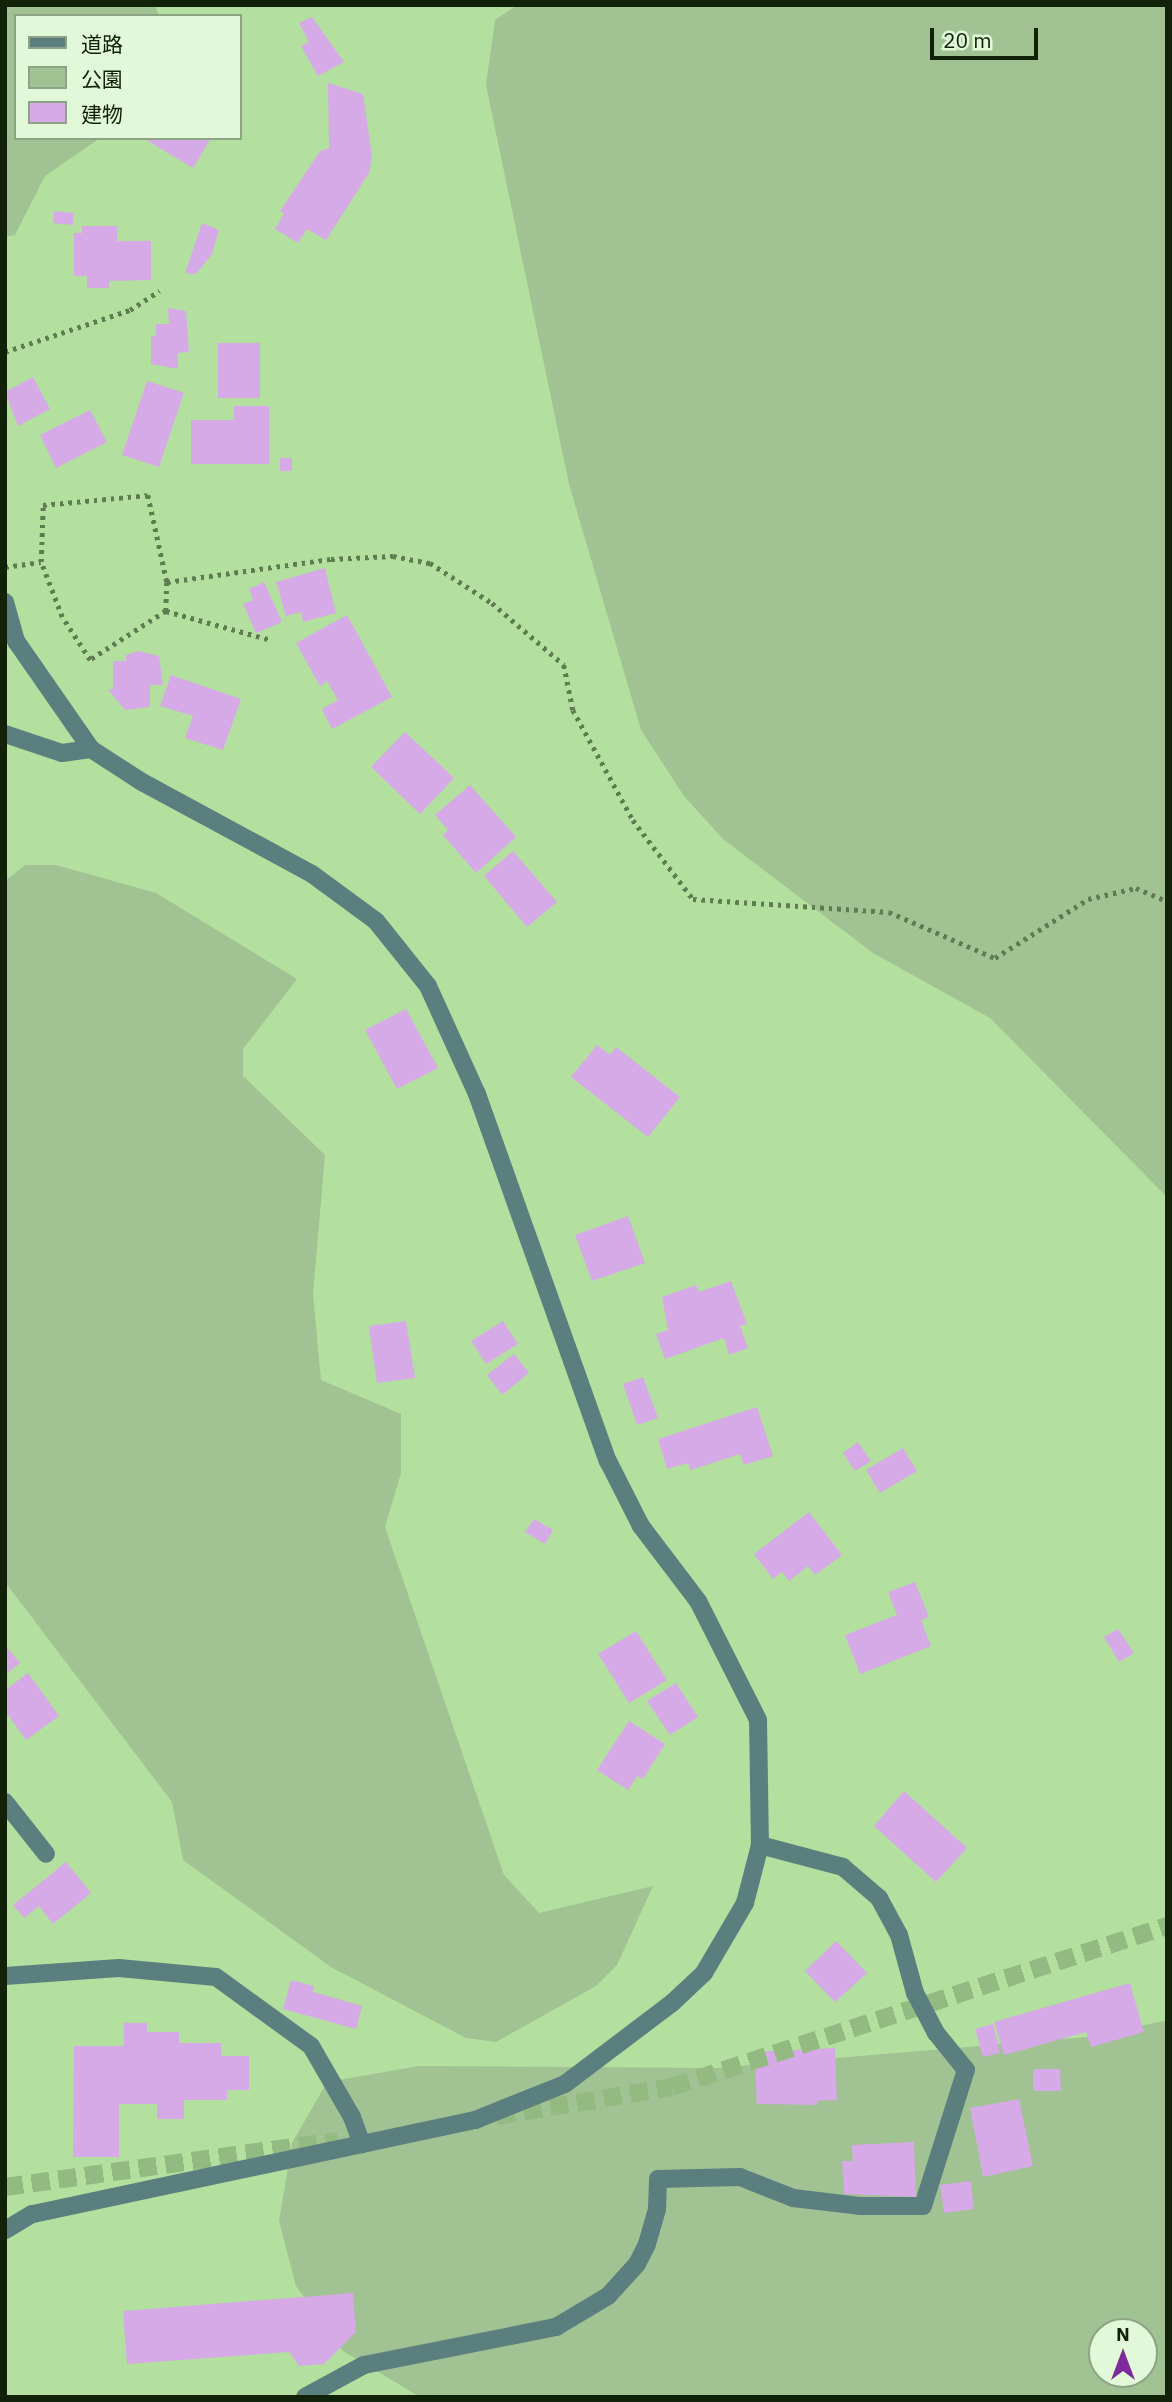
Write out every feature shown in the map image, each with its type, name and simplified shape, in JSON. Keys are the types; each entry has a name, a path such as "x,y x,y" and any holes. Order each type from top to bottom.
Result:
{"street":[{"path":"5,602 16,642 91,748 142,782 312,874 376,921 428,986 477,1094 608,1461 641,1526 698,1601 758,1720 760,1845 745,1903 704,1973 673,2003 565,2084 475,2120 33,2214 5,2230"},
{"path":"5,734 62,753 91,748"},
{"path":"5,1802 46,1854"},
{"path":"305,2397 364,2365 555,2327 608,2297 637,2264 647,2244 657,2209 658,2179 740,2177 793,2199 923,2206 966,2070 936,2033 915,1993 899,1935 879,1898 843,1867 760,1845"},
{"path":"5,1976 119,1968 216,1977 311,2046 352,2117 362,2144"}],"path":[{"path":"5,352 130,310 159,291"},
{"path":"166,611 167,582 148,495 43,505 41,562 62,617 90,660 166,611 271,640"},
{"path":"167,582 331,559 393,556 430,564 492,603 564,665 573,710 633,820 693,899 889,912 995,958 1088,899 1136,888 1167,901"},
{"path":"5,566 41,562"}],"green space":[{"path":"5,5 155,5 158,14 14,14 14,140 97,140 45,176 15,235 5,237"},
{"path":"517,5 1167,5 1167,1197 990,1018 873,953 723,839 684,796 641,730 569,484 486,85 495,20"},
{"path":"25,865 56,865 156,893 297,979 243,1049 243,1076 325,1155 313,1294 321,1380 401,1414 401,1473 385,1527 504,1875 539,1913 653,1886 617,1965 596,1986 496,2042 466,2038 331,1967 183,1860 172,1802 5,1582 5,881"},
{"path":"1167,2020 1167,2397 420,2397 343,2351 296,2286 279,2221 292,2143 327,2082 419,2066 717,2068 1098,2036"}],"building":[{"path":"312,17 344,62 318,76 301,46 309,42 299,23"},
{"path":"328,83 363,94 372,156 369,173 326,240 307,229 298,243 275,229 284,214 280,211 320,151 329,148"},
{"path":"146,140 210,140 193,168"},
{"path":"54,211 74,213 73,225 53,223"},
{"path":"202,223 219,230 212,254 196,274 185,273"},
{"path":"82,226 117,226 117,241 151,241 151,280 109,281 109,288 87,288 87,276 74,276 74,233 82,233"},
{"path":"168,308 186,311 189,352 178,353 178,369 151,364 151,336 156,336 156,324 169,324"},
{"path":"218,343 260,343 260,398 218,398"},
{"path":"33,377 50,409 18,426 5,392"},
{"path":"147,381 184,393 159,467 122,455"},
{"path":"234,406 269,406 269,464 191,464 191,420 234,420"},
{"path":"90,410 107,442 56,468 40,435"},
{"path":"280,458 292,458 292,471 280,471"},
{"path":"325,568 336,613 303,622 301,612 286,616 276,582"},
{"path":"264,582 282,622 256,633 243,604 253,600 249,589"},
{"path":"347,615 392,697 332,729 322,709 338,700 327,681 320,686 296,643"},
{"path":"138,651 159,656 163,685 150,685 150,707 125,710 108,690 113,689 113,661 126,661 126,655"},
{"path":"171,675 241,699 223,750 185,738 193,716 160,706"},
{"path":"405,732 454,778 420,814 371,767"},
{"path":"470,785 516,837 476,873 443,835 448,830 435,815"},
{"path":"513,851 557,902 527,927 484,876"},
{"path":"406,1009 438,1068 397,1089 365,1030"},
{"path":"597,1045 610,1055 616,1047 680,1097 648,1137 571,1077"},
{"path":"628,1216 645,1263 592,1281 575,1235"},
{"path":"731,1281 747,1324 740,1326 748,1348 729,1355 724,1338 665,1359 656,1334 668,1330 662,1297 696,1285 699,1292"},
{"path":"406,1321 415,1378 377,1383 369,1326"},
{"path":"503,1321 518,1344 486,1364 471,1341"},
{"path":"514,1354 529,1373 502,1395 487,1375"},
{"path":"643,1377 658,1418 637,1425 623,1384"},
{"path":"757,1407 773,1456 744,1465 740,1454 690,1470 688,1463 667,1469 658,1439"},
{"path":"858,1442 871,1461 855,1471 843,1453"},
{"path":"903,1448 917,1471 880,1493 866,1470"},
{"path":"809,1512 842,1555 815,1575 808,1566 789,1581 782,1572 773,1579 754,1554"},
{"path":"534,1519 553,1530 545,1544 525,1532"},
{"path":"915,1582 929,1617 921,1620 931,1646 860,1674 845,1635 897,1615 888,1592"},
{"path":"1118,1629 1134,1653 1119,1662 1104,1637"},
{"path":"636,1631 667,1680 629,1703 598,1654"},
{"path":"5,1645 20,1663 5,1675"},
{"path":"28,1673 59,1716 26,1740 8,1715 5,1717 5,1690"},
{"path":"676,1683 698,1717 670,1735 647,1701"},
{"path":"629,1721 665,1744 643,1779 637,1776 628,1790 597,1770"},
{"path":"904,1791 967,1848 936,1882 874,1826"},
{"path":"66,1862 91,1893 53,1924 39,1906 24,1918 13,1905"},
{"path":"836,1941 867,1973 835,2002 805,1971"},
{"path":"291,1980 314,1986 313,1992 362,2006 356,2029 283,2009"},
{"path":"1130,1983 1144,2032 1091,2047 1086,2032 1004,2055 994,2022"},
{"path":"124,2023 147,2023 147,2032 179,2032 179,2043 221,2043 221,2056 249,2056 249,2090 227,2090 227,2100 184,2100 184,2119 157,2119 157,2104 119,2104 119,2157 73,2157 74,2046 124,2046"},
{"path":"993,2024 1000,2053 983,2057 975,2029"},
{"path":"835,2048 837,2100 817,2101 817,2105 757,2104 754,2052"},
{"path":"1033,2069 1060,2069 1061,2091 1033,2091"},
{"path":"1019,2099 1033,2166 983,2177 970,2108"},
{"path":"914,2142 916,2197 844,2194 842,2161 853,2161 852,2145"},
{"path":"971,2181 974,2209 944,2213 940,2185"},
{"path":"353,2293 356,2332 324,2364 299,2366 289,2352 127,2364 123,2311"}],"tunnel":[{"path":"497,2116 672,2087 1167,1926"},
{"path":"5,2187 338,2141"}]}
